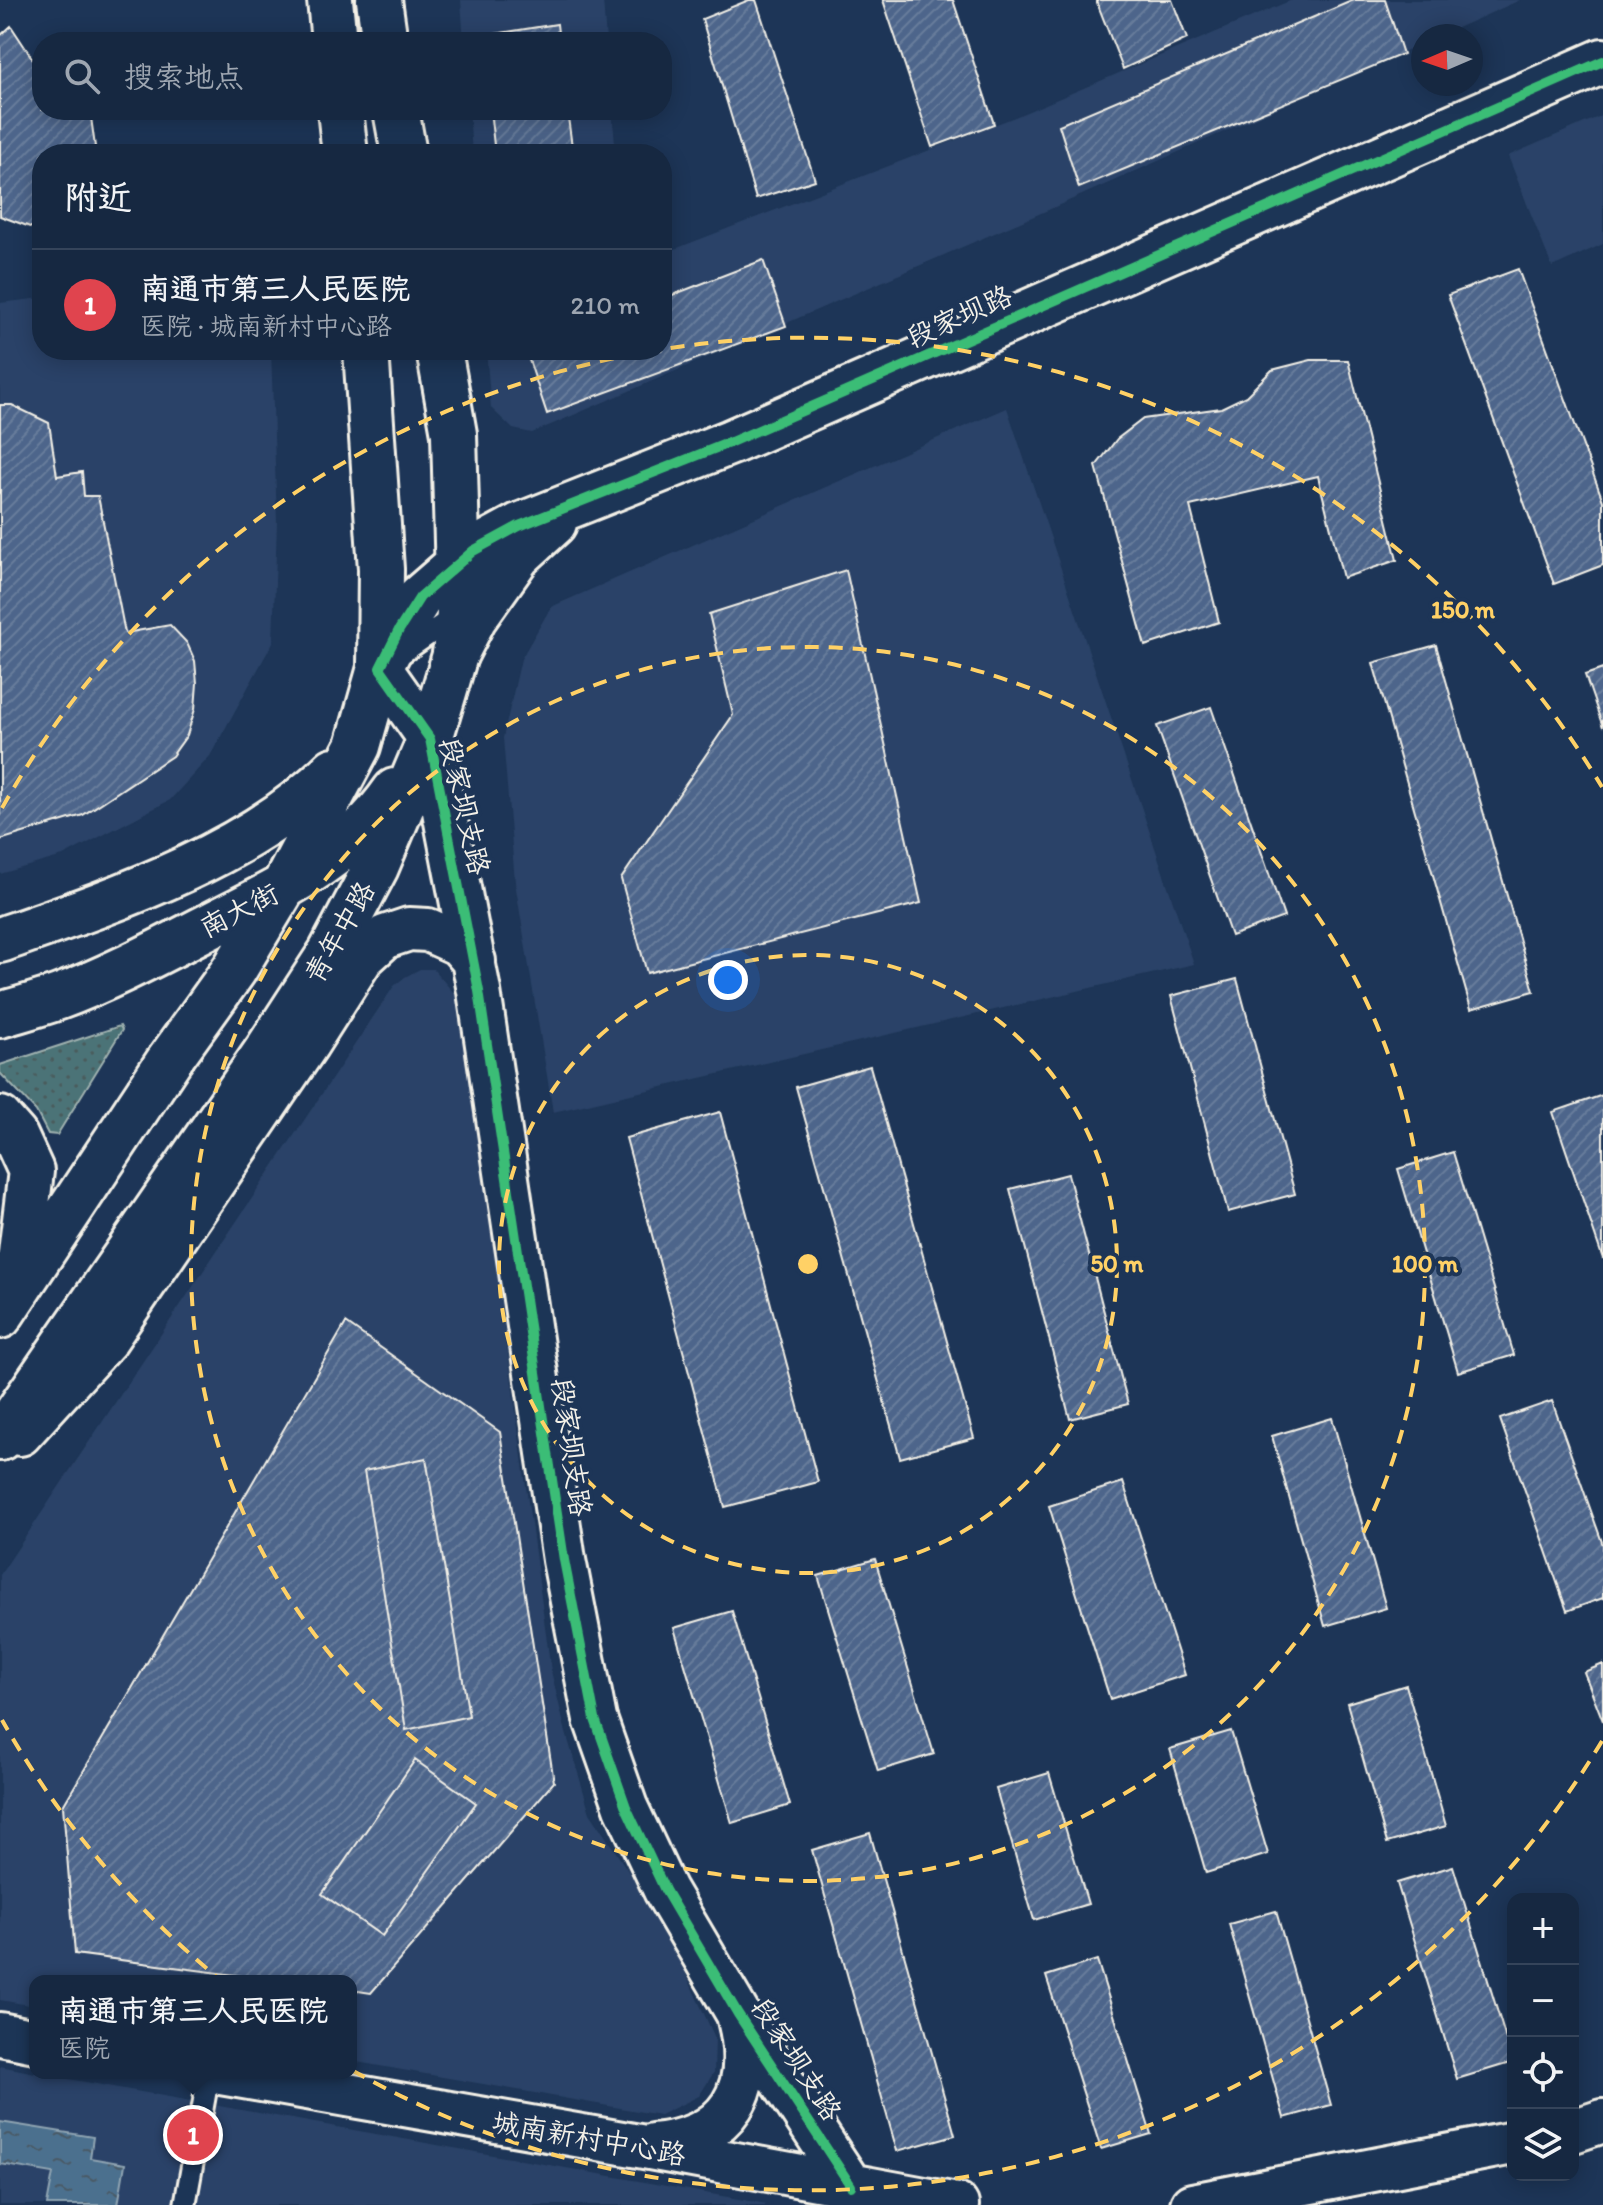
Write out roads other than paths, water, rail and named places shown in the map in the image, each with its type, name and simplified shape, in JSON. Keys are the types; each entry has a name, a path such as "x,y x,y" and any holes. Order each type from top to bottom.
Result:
{"main road":[{"path":"330,0 333,32"},
{"path":"379,0 384,32"},
{"name":"段家坝路","path":"380,668 420,597 473,551 519,526 745,436 1603,61"},
{"path":"341,120 344,144"},
{"path":"398,120 402,144"},
{"path":"8,1304 168,1062 234,970 283,888 358,746 380,668 381,569 367,360"},
{"name":"青年中路","path":"0,1438 266,1052 331,952 376,867 430,739 457,634 454,434 441,360"},
{"name":"段家坝路","path":"457,634 474,618 518,556 573,505"},
{"name":"南大街","path":"0,1015 60,996 147,957 283,888 325,863 378,815 430,739"},
{"path":"0,940 101,905 263,828 310,794 358,746"},
{"path":"0,1119 15,1136 31,1171 8,1304"}],"street":[{"name":"段家坝支路","path":"380,668 430,739 474,961 564,1560 595,1719 626,1807 665,1890 738,2014 851,2186"},
{"path":"0,1456 106,1340 308,1043 362,958 385,937 409,929 428,930 459,944 474,961"},
{"path":"639,2146 684,2139 711,2126 729,2109 739,2095 746,2073 746,2045 738,2014"},
{"path":"0,2034 29,2040"},
{"name":"城南新村中心路","path":"255,2079 957,2205"},
{"path":"1579,2129 1603,2121"},
{"path":"1192,2205 1507,2144"}],"lane":[{"name":"段家坝路","path":"380,668 457,634"},
{"path":"185,2205 208,2079"}],"water":[{"path":"0,2122 93,2137 90,2158 125,2164 118,2205 47,2205 53,2173 0,2164"}],"place":[{"name":"南通市第三人民医院","path":"193,2135"}]}
